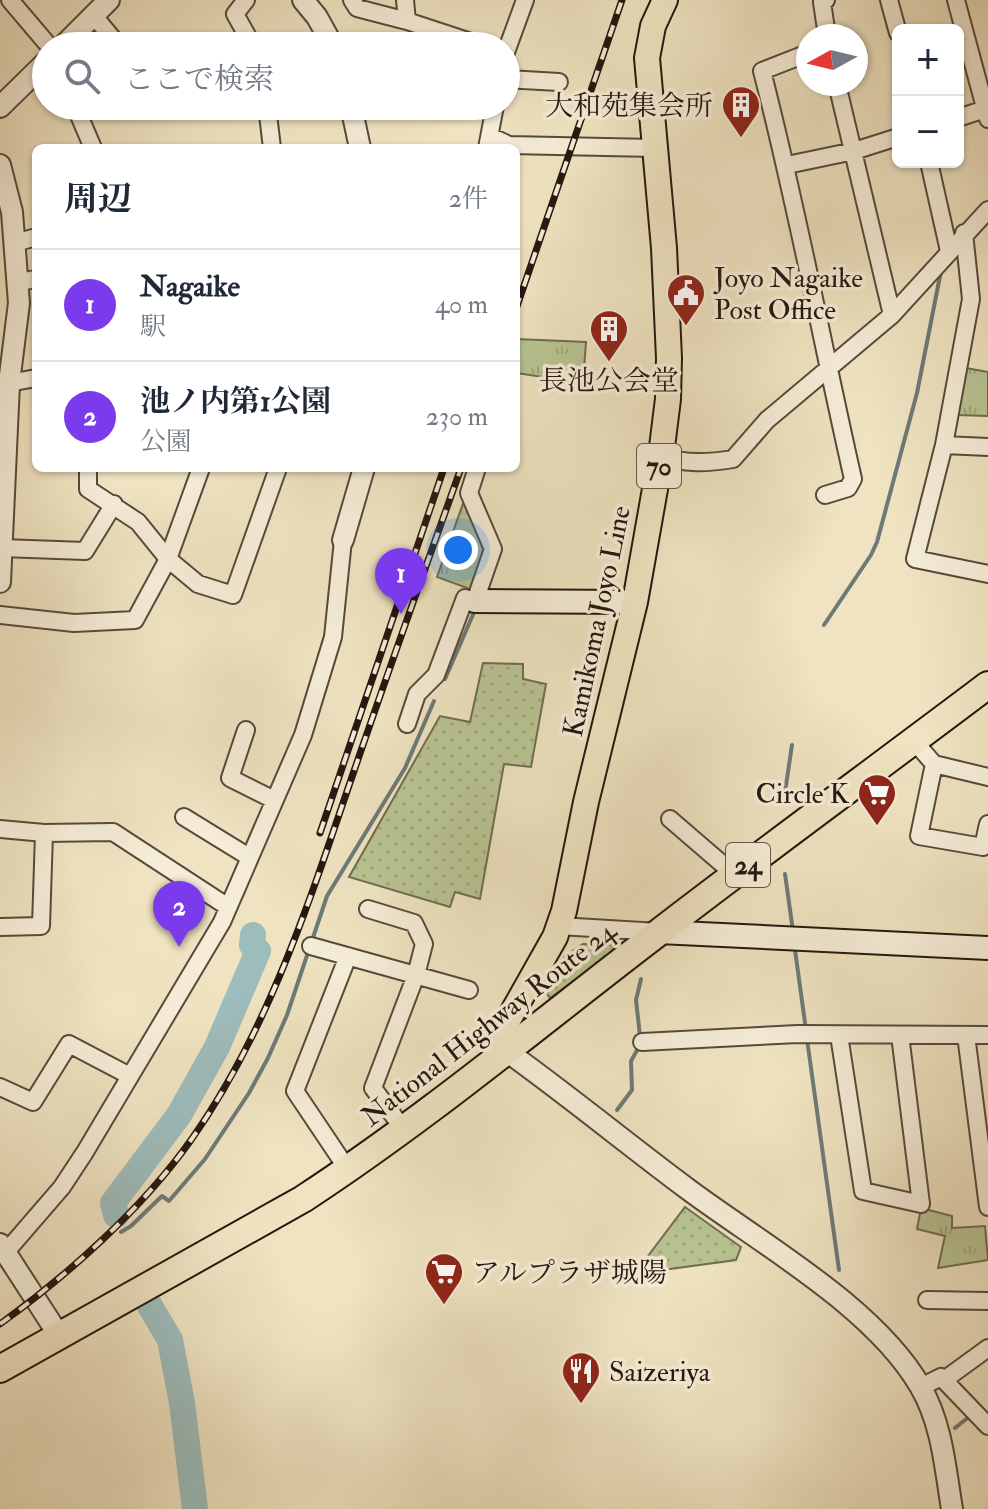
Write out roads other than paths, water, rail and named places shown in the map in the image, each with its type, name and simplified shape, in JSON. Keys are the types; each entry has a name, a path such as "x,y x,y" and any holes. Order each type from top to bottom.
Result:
{"highway":[{"name":"National Highway Route 24","path":"0,1369 303,1199 348,1170 988,685"}],"main road":[{"name":"Kamikoma Joyo Line","path":"505,1050 503,1029 559,926 635,602 661,455 669,358 664,248 647,58 653,26 665,0"},
{"path":"475,601 635,602"},
{"path":"659,932 988,948"}],"street":[{"path":"10,0 32,36"},
{"path":"245,32 235,14 246,0"},
{"path":"303,0 325,32"},
{"path":"352,0 357,8 440,32"},
{"path":"405,0 407,21"},
{"path":"825,24 822,2 826,0"},
{"path":"889,0 896,24"},
{"path":"956,0 987,112 964,117"},
{"path":"512,32 521,1"},
{"path":"76,32 102,5 113,32"},
{"path":"796,58 762,71 787,165 853,479 848,488 825,495"},
{"path":"0,107 32,74"},
{"path":"520,80 559,82"},
{"path":"840,96 892,315"},
{"path":"84,120 92,144"},
{"path":"269,120 272,144"},
{"path":"354,120 359,144"},
{"path":"488,142 492,120"},
{"path":"787,165 854,151 892,139"},
{"path":"520,145 654,148"},
{"path":"0,165 12,212 15,243 28,280 19,303 9,383 0,582"},
{"path":"930,168 949,251"},
{"path":"661,455 674,461 733,459 767,420 892,315 988,210"},
{"path":"964,233 971,299 944,445 915,559 988,574"},
{"path":"15,243 32,238"},
{"path":"9,383 32,379"},
{"path":"944,445 988,447"},
{"path":"88,472 88,489 138,522 168,559 198,584 233,595 277,472"},
{"path":"0,615 74,623 135,620 168,559 200,472"},
{"path":"60,1337 3,1248 62,1187 222,922 303,735 333,637 343,540 363,472"},
{"path":"407,724 417,694 436,675 465,598 475,601 493,549 469,493 476,472"},
{"path":"2,548 85,551 114,504"},
{"path":"246,730 230,778 274,800"},
{"path":"914,741 934,764 988,777"},
{"path":"934,764 919,836 983,847 988,824"},
{"path":"184,817 249,857"},
{"path":"670,819 735,875"},
{"path":"0,829 44,833 113,832 228,907"},
{"path":"0,927 41,926 44,833"},
{"path":"368,909 414,923 424,944 416,975 373,1088 404,1130"},
{"path":"559,926 659,932"},
{"path":"311,946 469,990"},
{"path":"348,956 295,1091 348,1170"},
{"path":"642,1042 798,1034 988,1035"},
{"path":"839,1035 863,1191 921,1204 900,1035"},
{"path":"966,1035 988,1207"},
{"path":"0,1087 33,1102 69,1044 130,1076"},
{"path":"505,1050 890,1342 921,1387 939,1431 952,1509"},
{"path":"927,1300 988,1301"},
{"path":"944,1380 988,1348"},
{"path":"921,1387 941,1377 988,1426"}],"waterway":[{"path":"824,625 877,542 917,393 941,271"},
{"path":"445,679 475,610"},
{"path":"121,1232 162,1196 169,1201 205,1159 249,1093 287,1015 327,896 405,768 434,701"},
{"path":"784,799 792,745"},
{"path":"785,874 793,931"},
{"path":"116,1215 113,1203 179,1115 217,1047 258,951 252,945 253,935"},
{"path":"795,950 806,1030"},
{"path":"640,1036 636,1000 641,979"},
{"path":"807,1039 839,1270"},
{"path":"617,1110 632,1090 631,1061 640,1045"},
{"path":"150,1306 170,1340 182,1403 195,1509"},
{"path":"955,1428 970,1416"}],"railway":[{"path":"520,297 622,0"},
{"path":"320,833 443,472"},
{"path":"0,1324 78,1262 150,1191 191,1140 244,1053 286,962 304,914 460,472"}],"place":[{"name":"大和苑集会所","path":"741,139"},
{"name":"Joyo Nagaike Post Office","path":"686,327"},
{"name":"長池公会堂","path":"609,363"},
{"name":"Nagaike","path":"401,614"},
{"name":"Circle K","path":"877,827"},
{"name":"池ノ内第1公園","path":"179,947"},
{"name":"アルプラザ城陽","path":"444,1306"},
{"name":"Saizeriya","path":"581,1405"}]}
